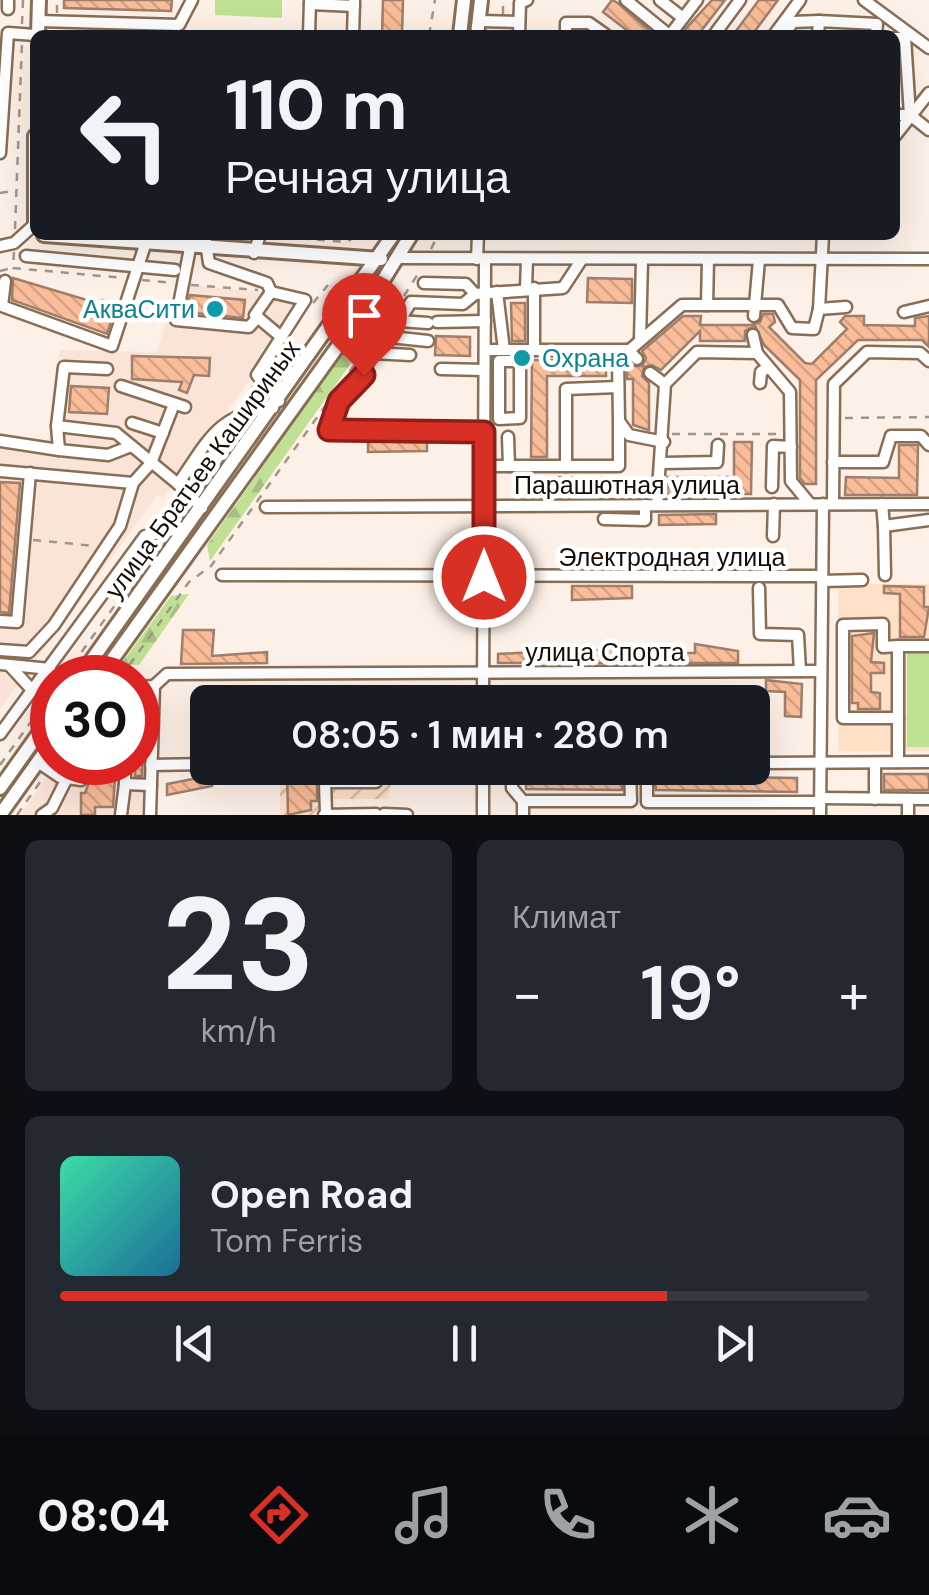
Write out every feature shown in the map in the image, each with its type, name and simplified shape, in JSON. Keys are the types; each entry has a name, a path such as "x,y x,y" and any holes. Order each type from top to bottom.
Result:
{"main road":[{"path":"37,30 39,0"},
{"path":"461,30 464,0"},
{"path":"478,28 481,0"},
{"path":"110,240 145,245 200,244 254,253 398,258"},
{"name":"улица Братьев Кашириных","path":"96,655 389,240"},
{"name":"улица Братьев Кашириных","path":"116,655 408,240"},
{"path":"0,788 30,746"},
{"path":"0,815 30,782"}],"street":[{"path":"37,30 165,30 179,25 192,0"},
{"path":"519,30 520,3 526,0"},
{"path":"626,0 664,30"},
{"path":"660,0 684,18"},
{"path":"674,30 697,0"},
{"path":"718,30 740,0"},
{"path":"778,30 800,0"},
{"path":"864,0 879,24"},
{"path":"309,30 310,2 354,3 353,30"},
{"path":"818,30 819,21"},
{"path":"478,28 519,22"},
{"path":"787,30 793,22 879,24"},
{"path":"566,30 566,23 588,23 598,30"},
{"path":"0,153 4,33 30,32"},
{"path":"929,48 903,36 900,79 910,115 929,130"},
{"path":"900,129 929,93"},
{"path":"900,115 910,115"},
{"path":"0,246 14,244 30,230"},
{"path":"254,253 258,240"},
{"path":"479,240 486,293 504,350"},
{"path":"484,466 619,466 618,360 632,355 640,339 675,307 706,305 756,310 778,305 792,328 814,329 819,310 822,240"},
{"path":"200,244 184,284 176,320 248,327 271,292"},
{"path":"200,244 209,264 267,283 271,292"},
{"path":"2,276 2,306 112,346 145,245"},
{"path":"26,256 175,270"},
{"path":"398,258 929,259"},
{"path":"526,259 534,350"},
{"path":"428,341 390,337 412,302 463,304 486,293 563,288 582,260"},
{"path":"640,339 642,260"},
{"path":"706,305 708,260"},
{"path":"756,310 759,260"},
{"path":"424,283 466,284 486,293"},
{"path":"178,484 223,422 245,411 276,404 257,375 306,300 271,292"},
{"path":"483,685 486,293"},
{"path":"904,312 929,306"},
{"path":"819,310 846,307"},
{"path":"258,317 280,336"},
{"path":"399,321 484,321"},
{"path":"753,335 757,353 790,392 791,481 810,504"},
{"path":"484,350 504,350 520,356"},
{"path":"520,356 520,418 499,419 499,361 534,350 632,355"},
{"path":"663,463 665,384 696,352 757,353"},
{"path":"820,815 822,578 833,462 834,384 867,352 920,352 929,361"},
{"path":"410,355 373,353 364,375 339,401 329,430 484,432"},
{"path":"58,450 64,367 107,369"},
{"path":"760,383 761,372 768,368"},
{"path":"441,369 484,370"},
{"path":"650,373 665,384"},
{"path":"0,650 29,652 54,625 120,526 133,482 151,464 162,433 180,406 121,386"},
{"path":"566,466 566,388 618,387"},
{"path":"619,421 629,435 664,438"},
{"path":"132,423 162,433"},
{"path":"57,426 116,433 202,508"},
{"path":"508,436 509,466"},
{"path":"833,462 883,462 891,436 921,436 929,445"},
{"path":"0,441 108,455 131,446"},
{"path":"604,519 644,520 651,505 657,464 717,462 718,445"},
{"path":"772,487 773,446 791,447"},
{"path":"0,471 133,482"},
{"path":"0,621 17,622 30,473"},
{"path":"773,536 774,504"},
{"path":"882,504 885,575"},
{"name":"Парашютная улица","path":"266,507 929,504"},
{"path":"884,526 929,520"},
{"path":"120,526 145,536 188,527"},
{"path":"59,655 145,536"},
{"name":"Электродная улица","path":"222,575 862,580"},
{"path":"759,588 760,634 798,635 800,671"},
{"path":"898,718 843,718 843,625 883,624 883,647 929,646"},
{"path":"898,646 898,762"},
{"path":"5,665 30,667"},
{"path":"5,665 30,687"},
{"name":"улица Спорта","path":"160,680 166,674 821,670"},
{"path":"0,734 5,722 30,695"},
{"path":"875,762 875,799"},
{"path":"770,763 929,762"},
{"path":"160,765 190,764"},
{"path":"49,813 63,785"},
{"path":"121,815 125,785"},
{"path":"150,815 151,785"},
{"path":"324,785 325,814 376,814"},
{"path":"483,785 483,815"},
{"path":"512,785 522,801 522,815"},
{"path":"522,801 631,801 631,785"},
{"path":"647,785 647,802 929,799"},
{"path":"908,799 908,815"},
{"path":"384,814 407,815"}],"path":[{"path":"14,268 23,0"},
{"path":"430,30 436,0"},
{"path":"0,193 16,190"},
{"path":"322,240 350,240"},
{"path":"368,346 427,258 434,240"},
{"path":"2,276 14,268 271,292"},
{"path":"303,294 320,295"},
{"path":"137,655 189,582 210,566 357,361"},
{"path":"834,418 929,417"},
{"path":"664,438 791,434"},
{"path":"168,523 178,497"},
{"path":"78,655 163,536"},
{"path":"24,540 106,548"},
{"path":"0,765 30,723"},
{"path":"17,815 34,785"}],"shaded area":[{"path":"177,284 310,297 165,497 157,496 40,655 30,655 30,668 0,709 0,437 48,440 60,350 157,352"},
{"path":"838,584 929,584 929,751 838,751"},
{"path":"41,785 146,785 145,815 20,815"},
{"path":"280,785 391,785 387,799 325,799 315,815 280,815"}],"green space":[{"path":"215,0 282,0 282,18 215,15"},
{"path":"369,317 379,324 210,561 207,545"},
{"path":"189,594 146,655 128,655 171,596"},
{"path":"907,652 929,652 929,747 907,747"}],"building":[{"path":"64,0 172,0 171,11 64,8"},
{"path":"383,0 403,0 402,30 382,30"},
{"path":"612,0 649,30 626,30 603,12"},
{"path":"712,0 725,0 702,30 685,30"},
{"path":"759,0 778,0 756,30 737,30"},
{"path":"13,278 100,304 102,300 116,305 107,334 12,300"},
{"path":"588,278 632,279 632,303 587,302"},
{"name":"АкваСити","path":"190,295 245,300 243,318 186,312"},
{"path":"511,303 525,303 525,341 512,341"},
{"path":"763,314 773,314 775,322 769,327 805,363 812,364 847,329 840,322 845,316 864,316 864,325 915,326 915,318 929,316 929,347 922,340 858,340 816,380 816,484 805,484 800,478 800,380 764,345 755,326 745,331 745,341 700,341 700,331 661,370 652,365 644,367 642,376 649,383 649,430 633,425 633,379 627,379 627,366 642,366 646,358 642,351 683,316 701,316 700,325 751,325 760,322"},
{"path":"436,336 470,337 470,356 435,355"},
{"path":"132,356 210,358 209,376 194,375 187,393 179,390 182,382 132,379"},
{"path":"532,360 606,360 606,376 547,376 547,457 531,457"},
{"path":"71,386 109,388 107,414 69,412"},
{"path":"427,440 427,451 368,452 368,442"},
{"path":"734,442 752,442 751,494 667,494 668,477 734,477"},
{"path":"899,445 918,445 917,495 845,495 846,477 899,478"},
{"path":"547,477 618,478 618,495 547,494"},
{"path":"0,482 20,483 9,613 0,612"},
{"path":"716,514 716,524 659,525 659,515"},
{"path":"621,557 696,557 696,567 621,567"},
{"path":"572,586 632,586 632,598 572,600"},
{"path":"884,586 924,587 924,607 929,607 924,637 900,637 900,594 884,593"},
{"path":"183,630 214,630 212,656 267,652 267,663 181,664"},
{"path":"874,633 871,662 884,663 884,673 871,673 871,692 880,693 880,709 858,709 858,703 852,703 852,636"},
{"path":"695,644 738,651 738,663 666,663 666,653 695,653"},
{"path":"553,645 582,645 582,652 625,647 625,663 498,663 498,654 553,651"},
{"path":"766,680 802,684 801,717 785,716 785,692 770,691 770,685 766,685"},
{"path":"884,774 929,774 929,790 884,790"},
{"path":"770,778 797,778 797,792 656,790 655,785 770,785"},
{"path":"190,780 190,785 212,785 167,795 167,784"},
{"path":"88,785 114,785 113,807 95,807 95,815 81,815 81,793"},
{"path":"287,785 317,785 317,801 311,801 311,810 288,815"},
{"path":"526,785 622,785 622,790 526,789"}],"place":[{"name":"АкваСити","path":"215,309"},
{"name":"Охрана","path":"522,358"}],"route":[{"path":"364,375 339,401 329,430 484,432 484,577"}]}
